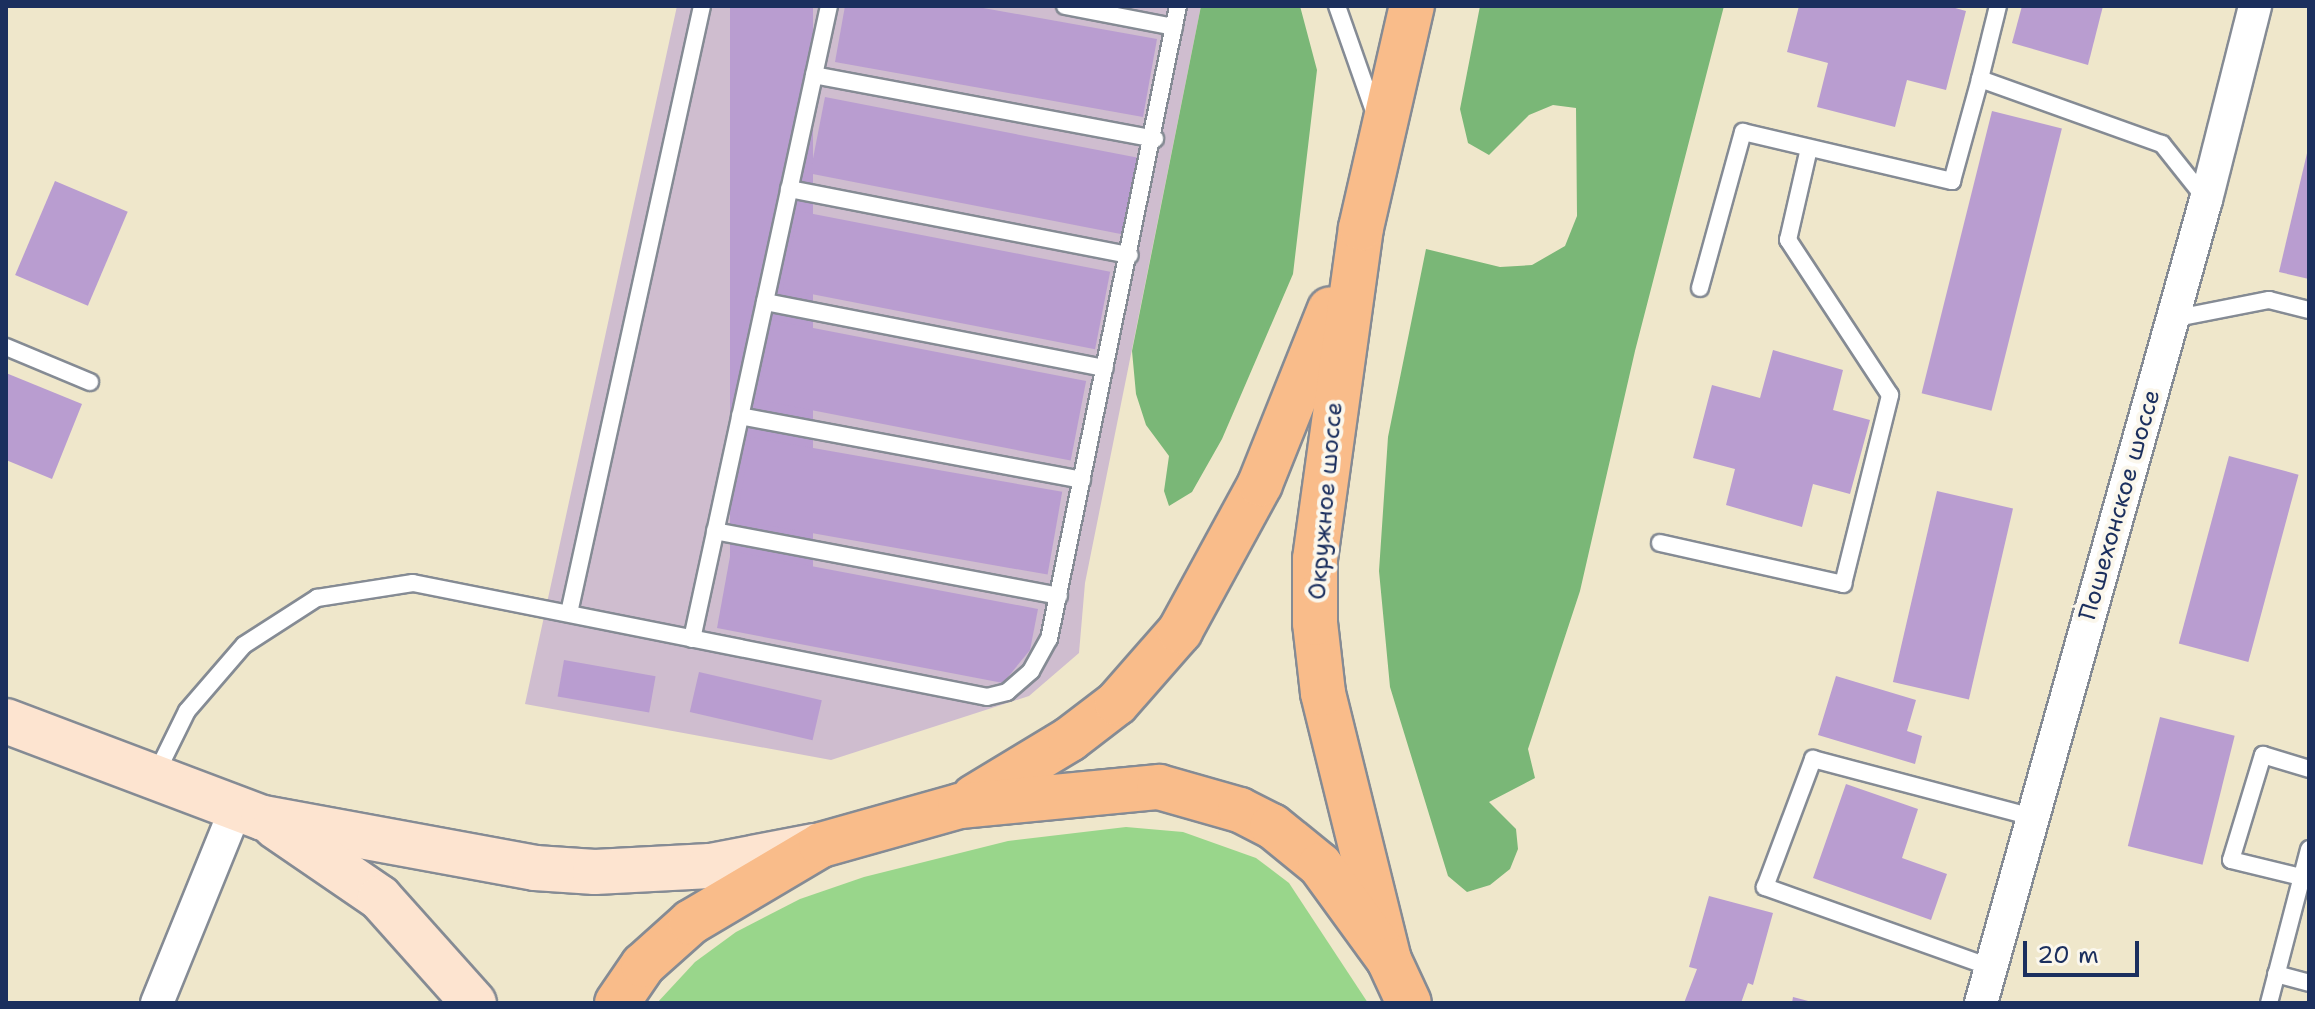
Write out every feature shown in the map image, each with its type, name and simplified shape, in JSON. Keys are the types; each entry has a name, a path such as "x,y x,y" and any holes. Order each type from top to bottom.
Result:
{"main road":[{"name":"Окружное шоссе","path":"1409,1003 1389,960 1331,734 1315,623 1315,559 1328,443 1361,228 1412,6"},
{"name":"Окружное шоссе","path":"960,806 1070,739 1117,703 1180,631 1260,484 1361,228"},
{"name":"Окружное шоссе","path":"617,1003 643,965 691,922 821,845 960,806 1118,788 1159,787 1205,796 1272,826 1320,865 1389,960"}],"street":[{"name":"Пошехонское шоссе","path":"1981,1003 2206,200 2255,6"},
{"path":"6,721 249,813 535,868 595,872 710,866 821,845"},
{"path":"157,1003 249,813"},
{"path":"249,813 380,898 474,1003"}],"lane":[{"path":"569,613 702,6"},
{"path":"692,639 829,6"},
{"path":"1065,6 1174,27"},
{"path":"155,778 187,711 244,645 317,598 413,583 987,697 1007,692 1031,671 1049,639 1155,139 1178,6"},
{"path":"1337,6 1382,133"},
{"path":"1700,288 1743,132 1952,181 1998,6"},
{"path":"814,75 1155,139"},
{"path":"1980,79 2162,144 2206,200"},
{"path":"1660,543 1843,584 1890,395 1788,240 1809,148"},
{"path":"789,189 1130,255"},
{"path":"2172,319 2269,300 2309,310"},
{"path":"765,302 1105,368"},
{"path":"6,347 90,382"},
{"path":"740,416 1082,480"},
{"path":"715,531 1059,596"},
{"path":"2301,877 2231,860 2263,755 2309,769"},
{"path":"1990,967 1765,887 1813,759 2032,817"},
{"path":"2269,1003 2309,849"},
{"path":"2276,974 2309,983"}],"shaded area":[{"path":"677,6 1201,6 1085,583 1079,653 1029,696 831,760 525,704"}],"green space":[{"path":"1201,6 1300,6 1317,70 1293,274 1222,439 1192,492 1169,506 1164,491 1169,456 1146,425 1136,394 1132,351"},
{"path":"1480,6 1724,6 1635,351 1580,591 1528,749 1535,778 1489,802 1516,829 1518,849 1510,869 1490,885 1467,892 1448,876 1390,687 1379,571 1388,437 1426,249 1500,267 1532,265 1565,246 1577,216 1576,108 1553,105 1529,115 1489,155 1468,143 1460,109"},
{"path":"1126,827 1183,832 1256,858 1289,883 1368,1003 657,1003 695,962 736,932 800,899 864,877 1008,841"}],"building":[{"path":"730,6 813,6 813,613 730,613"},
{"path":"845,6 972,6 1157,39 1143,117 835,62"},
{"path":"1799,6 1948,6 1966,11 1946,90 1907,80 1895,127 1817,107 1828,63 1787,52"},
{"path":"2022,6 2103,6 2088,65 2012,43"},
{"path":"825,97 1138,158 1123,234 810,174"},
{"path":"1992,111 2062,128 1991,411 1922,393"},
{"path":"2309,149 2309,279 2279,272"},
{"path":"55,181 128,212 88,306 15,275"},
{"path":"798,211 1110,272 1095,349 783,289"},
{"path":"772,320 1086,381 1071,461 757,400"},
{"path":"1773,350 1843,370 1833,410 1870,420 1850,494 1813,484 1802,527 1726,505 1735,469 1693,458 1712,385 1760,398"},
{"path":"6,373 82,404 52,479 6,460"},
{"path":"751,437 1062,492 1048,575 736,520"},
{"path":"2229,456 2299,475 2248,662 2179,643"},
{"path":"1937,491 2013,509 1969,700 1893,682"},
{"path":"731,551 1038,609 1030,650 1003,683 717,628"},
{"path":"564,660 656,676 649,713 558,696"},
{"path":"699,672 822,700 813,740 690,712"},
{"path":"1836,676 1916,700 1907,731 1922,736 1915,764 1818,735"},
{"path":"2160,717 2235,736 2203,865 2128,846"},
{"path":"1846,784 1918,809 1902,858 1947,874 1931,920 1813,878"},
{"path":"1709,896 1773,913 1753,985 1748,983 1741,1003 1684,1003 1697,969 1689,967"},
{"path":"1793,997 1812,1002 1812,1003 1792,1003"}]}
